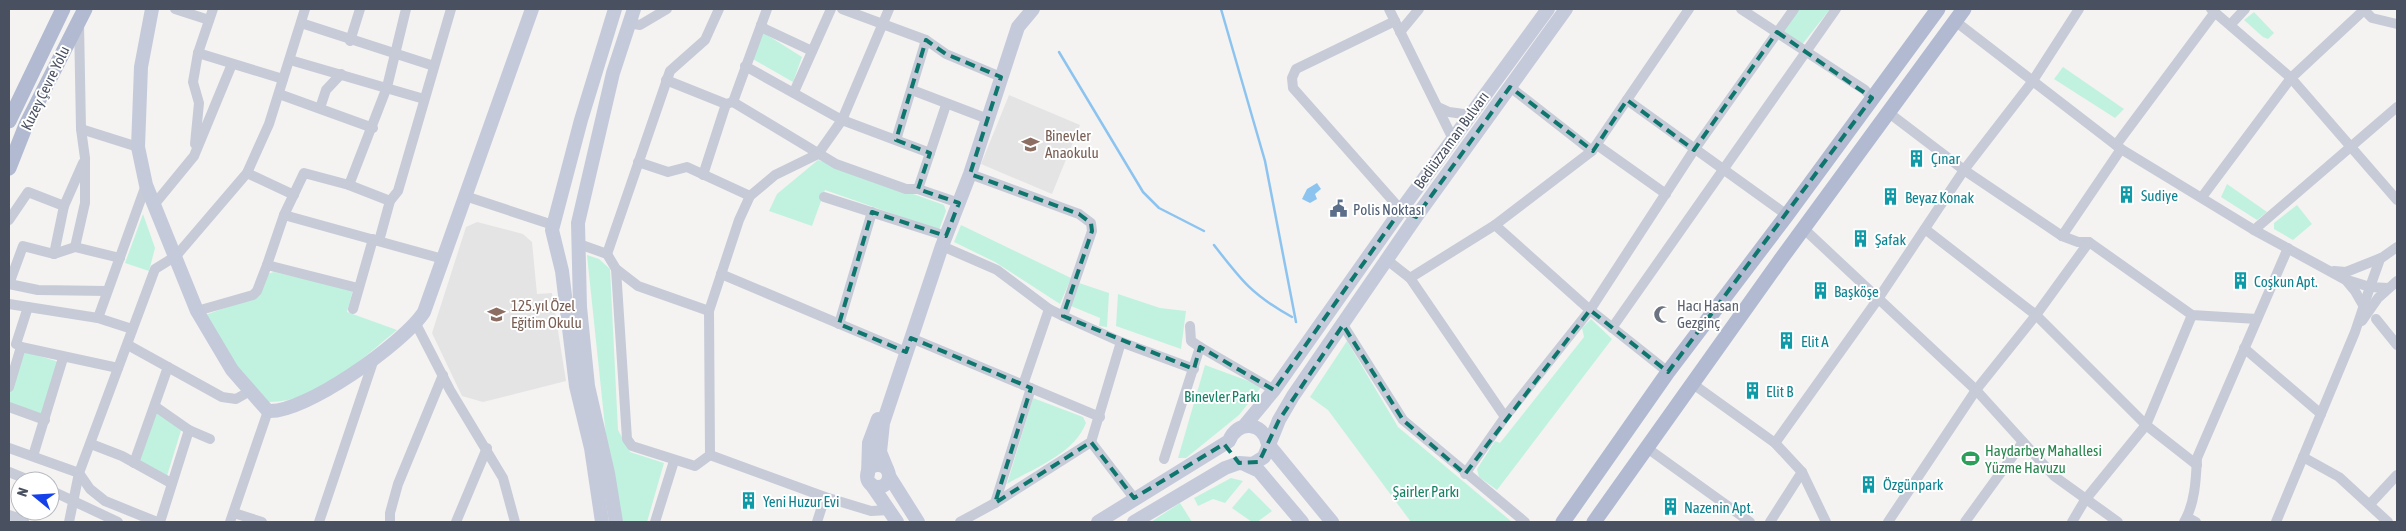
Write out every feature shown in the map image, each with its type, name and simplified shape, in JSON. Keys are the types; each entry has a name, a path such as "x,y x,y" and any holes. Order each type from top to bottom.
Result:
{"main road":[{"name":"Kuzey Çevre Yolu","path":"9,121 63,9"},
{"path":"1563,522 1668,372 1787,215 1938,9"},
{"path":"1594,522 1804,228 1964,9"},
{"name":"Kuzey Çevre Yolu","path":"9,168 26,125 82,14"}],"street":[{"path":"152,9 141,67 138,147 146,185 176,256 196,311 232,370 268,411 278,412 323,392 374,359 416,324 424,312 532,9"},
{"path":"175,9 209,20"},
{"path":"194,156 199,103 192,82 198,54 213,9"},
{"path":"69,522 79,473 92,444 155,269 176,256 247,173 269,124 304,9"},
{"path":"350,41 360,9"},
{"path":"349,185 373,128 387,88 406,9"},
{"path":"352,309 390,201 398,191 451,9"},
{"path":"602,522 591,448 576,386 562,270 554,228 581,120 615,9"},
{"path":"616,522 608,473 588,386 580,307 578,235 599,128 634,9"},
{"path":"629,23 640,25 668,9"},
{"path":"607,254 670,71 705,40 719,9"},
{"path":"703,175 729,103 767,9"},
{"path":"794,92 831,9"},
{"path":"842,9 926,40 946,54 1001,77"},
{"path":"710,455 709,311 739,220 750,196 775,175 818,154 842,120 889,9"},
{"path":"918,522 888,472 880,452 883,423 944,241 970,174 1018,27 1033,9"},
{"path":"1389,9 1453,139"},
{"path":"1400,32 1419,9"},
{"name":"Bediüzzaman Bulvarı","path":"1245,425 1274,390 1548,9"},
{"name":"Bediüzzaman Bulvarı","path":"1268,444 1293,396 1342,324 1416,217 1566,9"},
{"path":"1410,278 1495,225 1594,148 1689,9"},
{"path":"1741,9 1804,52 1865,90 1872,98"},
{"path":"1465,474 1505,417 1590,310 1694,150 1794,9"},
{"path":"1612,328 1836,9"},
{"path":"1775,443 1878,299 1964,170 2032,82 2079,9"},
{"path":"2231,24 2246,9"},
{"path":"2062,236 2119,147 2213,10 2291,78 2397,200"},
{"path":"2202,197 2291,78 2363,10 2372,18 2397,24"},
{"path":"75,247 85,203 85,158 81,129 82,14"},
{"path":"1394,21 1296,69 1292,82 1293,88 1402,210 1416,217"},
{"path":"1955,22 2119,147 2254,230 2333,271 2356,291 2363,305"},
{"path":"301,23 350,41 434,66"},
{"path":"760,25 812,51"},
{"path":"896,140 926,40"},
{"path":"198,54 284,79"},
{"path":"290,60 424,99"},
{"path":"154,206 194,156 232,64"},
{"path":"745,66 842,120 930,153"},
{"path":"320,108 326,90 341,74"},
{"path":"666,80 729,103 836,164 906,189 918,189 959,203"},
{"path":"1510,87 1594,148 1666,194"},
{"path":"912,90 946,105 988,119"},
{"path":"279,94 373,128"},
{"path":"1627,100 1787,215"},
{"path":"918,189 946,105"},
{"path":"1438,106 1450,112 1471,115"},
{"path":"2254,230 2352,148 2397,107"},
{"path":"1889,113 1964,170 2062,236 2078,242 2089,242 2192,314 2257,319"},
{"path":"81,129 138,147"},
{"path":"54,254 64,206 85,158"},
{"path":"638,162 668,172 687,167 750,196"},
{"path":"247,173 294,195"},
{"path":"196,311 252,295 257,291 284,215 304,173 349,185 390,201"},
{"path":"970,174 1079,214 1091,223 1092,231 1063,316"},
{"path":"98,318 146,185"},
{"path":"9,220 28,192 64,206"},
{"path":"465,196 554,228 566,245 575,241 578,235"},
{"path":"824,197 872,212 944,241 998,270 1049,308 1063,316 1121,342 1194,369"},
{"path":"839,324 872,212"},
{"path":"284,215 443,259"},
{"path":"554,228 566,216 578,235 607,254 616,269 638,286 709,311"},
{"path":"1495,225 1590,310 1668,372"},
{"path":"1804,228 1976,390 2054,476 2118,522"},
{"path":"1925,229 2036,315 2146,424 2197,465"},
{"path":"1888,522 1976,390 2036,315 2089,242"},
{"path":"108,291 38,290 9,284 23,246 54,254 75,247 120,258"},
{"path":"2333,271 2346,272 2381,258 2397,247"},
{"path":"2189,520 2200,450 2288,248"},
{"path":"2276,522 2355,332 2381,258"},
{"path":"1386,260 1410,278 1505,417"},
{"path":"267,265 358,288"},
{"path":"616,269 627,439 632,446 674,461 695,466 710,455"},
{"path":"721,274 839,324 904,359"},
{"path":"2344,279 2370,287 2388,288"},
{"path":"2355,332 2368,310 2397,281"},
{"path":"9,304 98,318 132,329"},
{"path":"28,307 16,344 63,358 118,368"},
{"path":"995,503 1049,308"},
{"path":"2072,522 2085,500 2146,424 2192,314"},
{"path":"2376,319 2397,345"},
{"path":"416,324 450,390 503,478 515,522"},
{"path":"1342,324 1403,420 1465,474 1525,522"},
{"path":"1190,326 1191,341 1274,390"},
{"path":"911,338 1100,417"},
{"path":"960,522 995,503 1091,442 1121,342"},
{"path":"128,345 222,397 236,399 250,391"},
{"path":"9,387 21,347"},
{"path":"1164,459 1200,347"},
{"path":"2244,348 2321,414"},
{"path":"33,456 63,358"},
{"path":"319,522 374,359"},
{"path":"898,522 869,479 869,443 887,392 904,359"},
{"path":"156,407 168,366"},
{"path":"390,522 390,513 398,484 443,375"},
{"path":"1693,384 1775,443 1802,472 1826,522"},
{"path":"435,394 450,390"},
{"path":"134,463 152,407 156,407"},
{"path":"156,407 189,430 210,439"},
{"path":"9,408 45,420"},
{"path":"262,522 232,517 268,411"},
{"path":"1098,522 1228,441 1234,431 1245,425 1257,427 1262,431 1268,444 1332,522"},
{"path":"9,448 79,473 90,489 105,500 159,522 189,430"},
{"path":"1228,441 1230,453 1243,464 1260,471 1302,522"},
{"path":"1091,442 1134,498"},
{"path":"1965,522 2023,442"},
{"path":"92,444 122,456 171,483"},
{"path":"1134,522 1225,468 1259,462 1267,451 1268,444"},
{"path":"456,522 486,448"},
{"path":"1647,448 1750,522"},
{"path":"710,455 825,497 871,511 889,510"},
{"path":"2303,457 2339,477 2388,522"},
{"path":"655,522 674,461"},
{"path":"869,479 881,486 887,482 888,472"},
{"path":"1770,522 1802,472"},
{"path":"2370,504 2397,475"},
{"path":"60,495 118,522"},
{"path":"817,522 825,497"}],"highlighted area":[{"path":"1777,32 1872,98 1668,372 1590,310 1465,474 1403,420 1343,325 1279,420 1259,462 1239,463 1224,444 1134,498 1091,442 995,503 1031,388 911,338 906,352 839,324 872,212 946,236 959,203 918,189 930,153 896,140 926,40 946,54 1001,77 970,174 1079,214 1091,223 1092,231 1063,316 1194,369 1200,347 1274,390 1401,210 1416,217 1510,87 1593,151 1627,100 1694,150"}],"shaded area":[{"name":"Binevler Anaokulu","path":"1009,95 1080,125 1052,194 981,164"},
{"name":"125.yıl Özel Eğitim Okulu","path":"477,222 523,234 532,242 537,294 552,293 566,381 483,402 462,396 432,333 466,227"}],"green space":[{"path":"1799,9 1830,9 1801,46 1783,33"},
{"path":"2254,12 2274,33 2268,39 2263,37 2244,20"},
{"path":"761,31 802,57 793,82 751,58"},
{"path":"2063,67 2124,109 2115,118 2054,79"},
{"path":"818,160 944,205 946,211 939,230 825,190 812,226 769,211 777,194"},
{"path":"2227,184 2267,212 2257,220 2221,197"},
{"path":"2297,205 2312,224 2293,240 2274,229 2274,223"},
{"path":"143,214 155,248 149,271 125,263"},
{"path":"961,225 1071,278 1060,304 995,262 954,242"},
{"path":"587,255 599,259 610,269 618,430 630,452 664,463 647,522 619,522 609,465"},
{"path":"274,272 353,290 347,312 397,330 353,366 320,388 285,400 267,402 234,368 205,315 259,296 267,274"},
{"path":"1079,283 1109,293 1107,327 1099,326 1100,318 1071,306"},
{"path":"1118,294 1160,308 1186,311 1181,349 1116,326"},
{"path":"1591,319 1612,339 1497,490 1479,477 1477,469 1495,441 1500,443 1584,337 1582,328"},
{"name":"Şairler Parkı","path":"1347,341 1398,427 1512,522 1411,522 1328,410 1310,397"},
{"path":"23,351 59,362 43,414 9,403 9,395"},
{"name":"Binevler Parkı","path":"1205,365 1262,386 1239,415 1186,458 1178,458"},
{"path":"1033,398 1083,417 1086,423 1080,434 1063,452 1007,484"},
{"path":"154,411 182,427 167,476 138,461"},
{"path":"1231,478 1243,481 1225,503 1213,499 1198,506 1194,498"},
{"path":"1249,488 1272,511 1257,522 1252,522 1232,508"},
{"path":"1180,503 1192,522 1151,522"}],"water":[{"path":"1317,183 1321,189 1315,194 1317,199 1310,203 1302,199 1307,189"}],"waterway":[{"path":"1221,9 1265,161 1296,322"},
{"path":"1059,52 1143,192 1159,208 1204,231"},
{"path":"1214,245 1248,286 1278,309 1292,317"}],"place":[{"name":"Binevler Anaokulu","path":"1031,144"},
{"name":"Çınar","path":"1917,158"},
{"name":"Sudiye","path":"2127,195"},
{"name":"Beyaz Konak","path":"1891,197"},
{"name":"Polis Noktası","path":"1339,209"},
{"name":"Şafak","path":"1861,239"},
{"name":"Coşkun Apt.","path":"2240,281"},
{"name":"Başköşe","path":"1820,291"},
{"name":"125.yıl Özel Eğitim Okulu","path":"497,314"},
{"name":"Hacı Hasan Gezginç","path":"1663,314"},
{"name":"Elit A","path":"1787,341"},
{"name":"Elit B","path":"1752,391"},
{"name":"Haydarbey Mahallesi Yüzme Havuzu","path":"1971,459"},
{"name":"Özgünpark","path":"1869,484"},
{"name":"Yeni Huzur Evi","path":"749,501"},
{"name":"Nazenin Apt.","path":"1670,507"}]}
